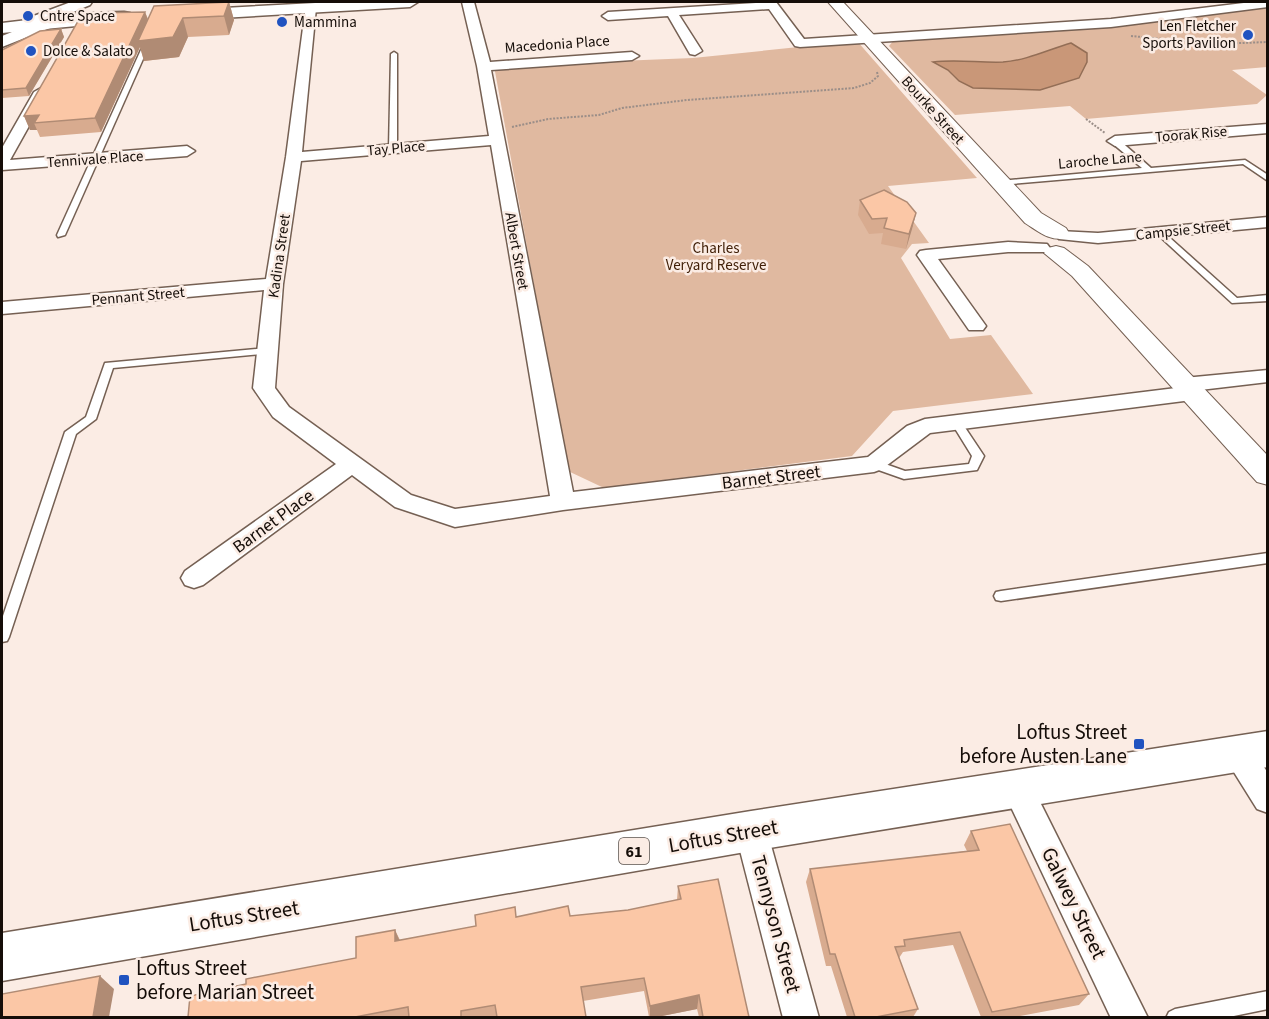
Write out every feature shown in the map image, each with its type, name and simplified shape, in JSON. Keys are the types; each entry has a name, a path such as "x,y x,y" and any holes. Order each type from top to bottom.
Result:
{"main road":[{"path":"87,2 90,13 110,17"},
{"path":"49,22 87,2"},
{"path":"31,27 87,2"},
{"path":"170,16 410,2"},
{"path":"3,34 49,22 110,17 140,18 76,31 31,27"},
{"name":"Loftus Street","path":"2,957 751,831 1252,751"}],"street":[{"name":"Albert Street","path":"468,2 484,66 562,502"},
{"name":"Bourke Street","path":"835,2 1268,475"},
{"path":"608,16 772,5 801,43 1111,23 1268,3"},
{"name":"Kadina Street","path":"310,8 294,157 274,284 264,388 281,412 352,464"},
{"path":"672,13 695,51"},
{"name":"Macedonia Place","path":"484,66 632,56"},
{"path":"2,162 49,79"},
{"name":"Toorak Rise","path":"1115,141 1268,128"},
{"name":"Tay Place","path":"294,157 393,149 496,136"},
{"name":"Tennivale Place","path":"2,162 96,159 187,151"},
{"name":"Campsie Street","path":"976,326 926,255 1268,222"},
{"name":"Pennant Street","path":"2,308 274,284"},
{"path":"874,464 915,431 925,426 1268,376"},
{"name":"Barnet Street","path":"352,464 403,501 455,518 562,502 874,464"},
{"name":"Barnet Place","path":"194,578 352,464"},
{"path":"1252,751 1268,799"},
{"name":"Galwey Street","path":"1017,788 1130,1017"},
{"name":"Tennyson Street","path":"751,831 801,1017"}],"lane":[{"path":"61,234 152,33"},
{"path":"393,149 394,54"},
{"path":"1115,141 1149,170"},
{"name":"Laroche Lane","path":"1000,183 1245,162 1268,179"},
{"path":"1160,232 1235,301 1268,298"},
{"path":"2,637 71,432 91,419 109,365 268,351"},
{"path":"874,464 904,475 973,467 978,456 956,422"},
{"path":"1001,596 1268,558"},
{"path":"1175,1017 1268,1000"}],"path":[{"path":"496,136 548,119 599,115 622,108 687,100 854,88 877,78 878,74 875,70"},
{"path":"1086,119 1115,141"}],"green space":[{"path":"1267,7 1267,67 1232,70 1267,95 1257,104 1086,119 1070,106 955,115 889,46 894,40 1111,27"},
{"name":"Charles Veryard Reserve","path":"857,41 977,178 888,186 929,243 912,244 901,258 950,339 991,335 1033,394 893,411 852,456 604,488 568,471 494,66 693,58"}],"shaded area":[{"path":"1071,43 1087,53 1087,62 1079,78 1040,90 973,88 933,62 1012,61"}],"building":[{"path":"229,2 224,16 183,18 173,37 138,41 154,6"},
{"path":"145,12 95,118 34,123 39,115 24,116 81,16 91,13"},
{"path":"61,29 26,88 2,90 2,50 40,31"},
{"path":"884,190 907,202 916,213 909,234 884,228 887,218 872,219 860,200"},
{"path":"1010,824 1089,994 992,1012 960,932 904,940 905,946 895,947 918,1009 876,1017 855,1017 835,954 830,954 810,869 979,850 971,831"},
{"path":"718,879 749,1017 703,1017 699,995 650,1006 644,978 581,987 586,1017 497,1017 495,1005 461,1011 461,1017 409,1017 408,1007 355,1017 188,1017 190,996 246,984 246,979 356,958 356,937 395,930 395,941 476,926 475,915 515,907 516,917 568,906 570,916 628,910 681,899 678,886"},
{"path":"100,976 93,1017 2,1017 2,994"}],"place":[{"name":"Cntre Space","path":"28,16"},
{"name":"Mammina","path":"282,22"},
{"name":"Len Fletcher Sports Pavilion","path":"1248,35"},
{"name":"Dolce & Salato","path":"31,51"},
{"name":"Loftus Street before Austen Lane","path":"1139,744"},
{"name":"Loftus Street before Marian Street","path":"124,980"}]}
